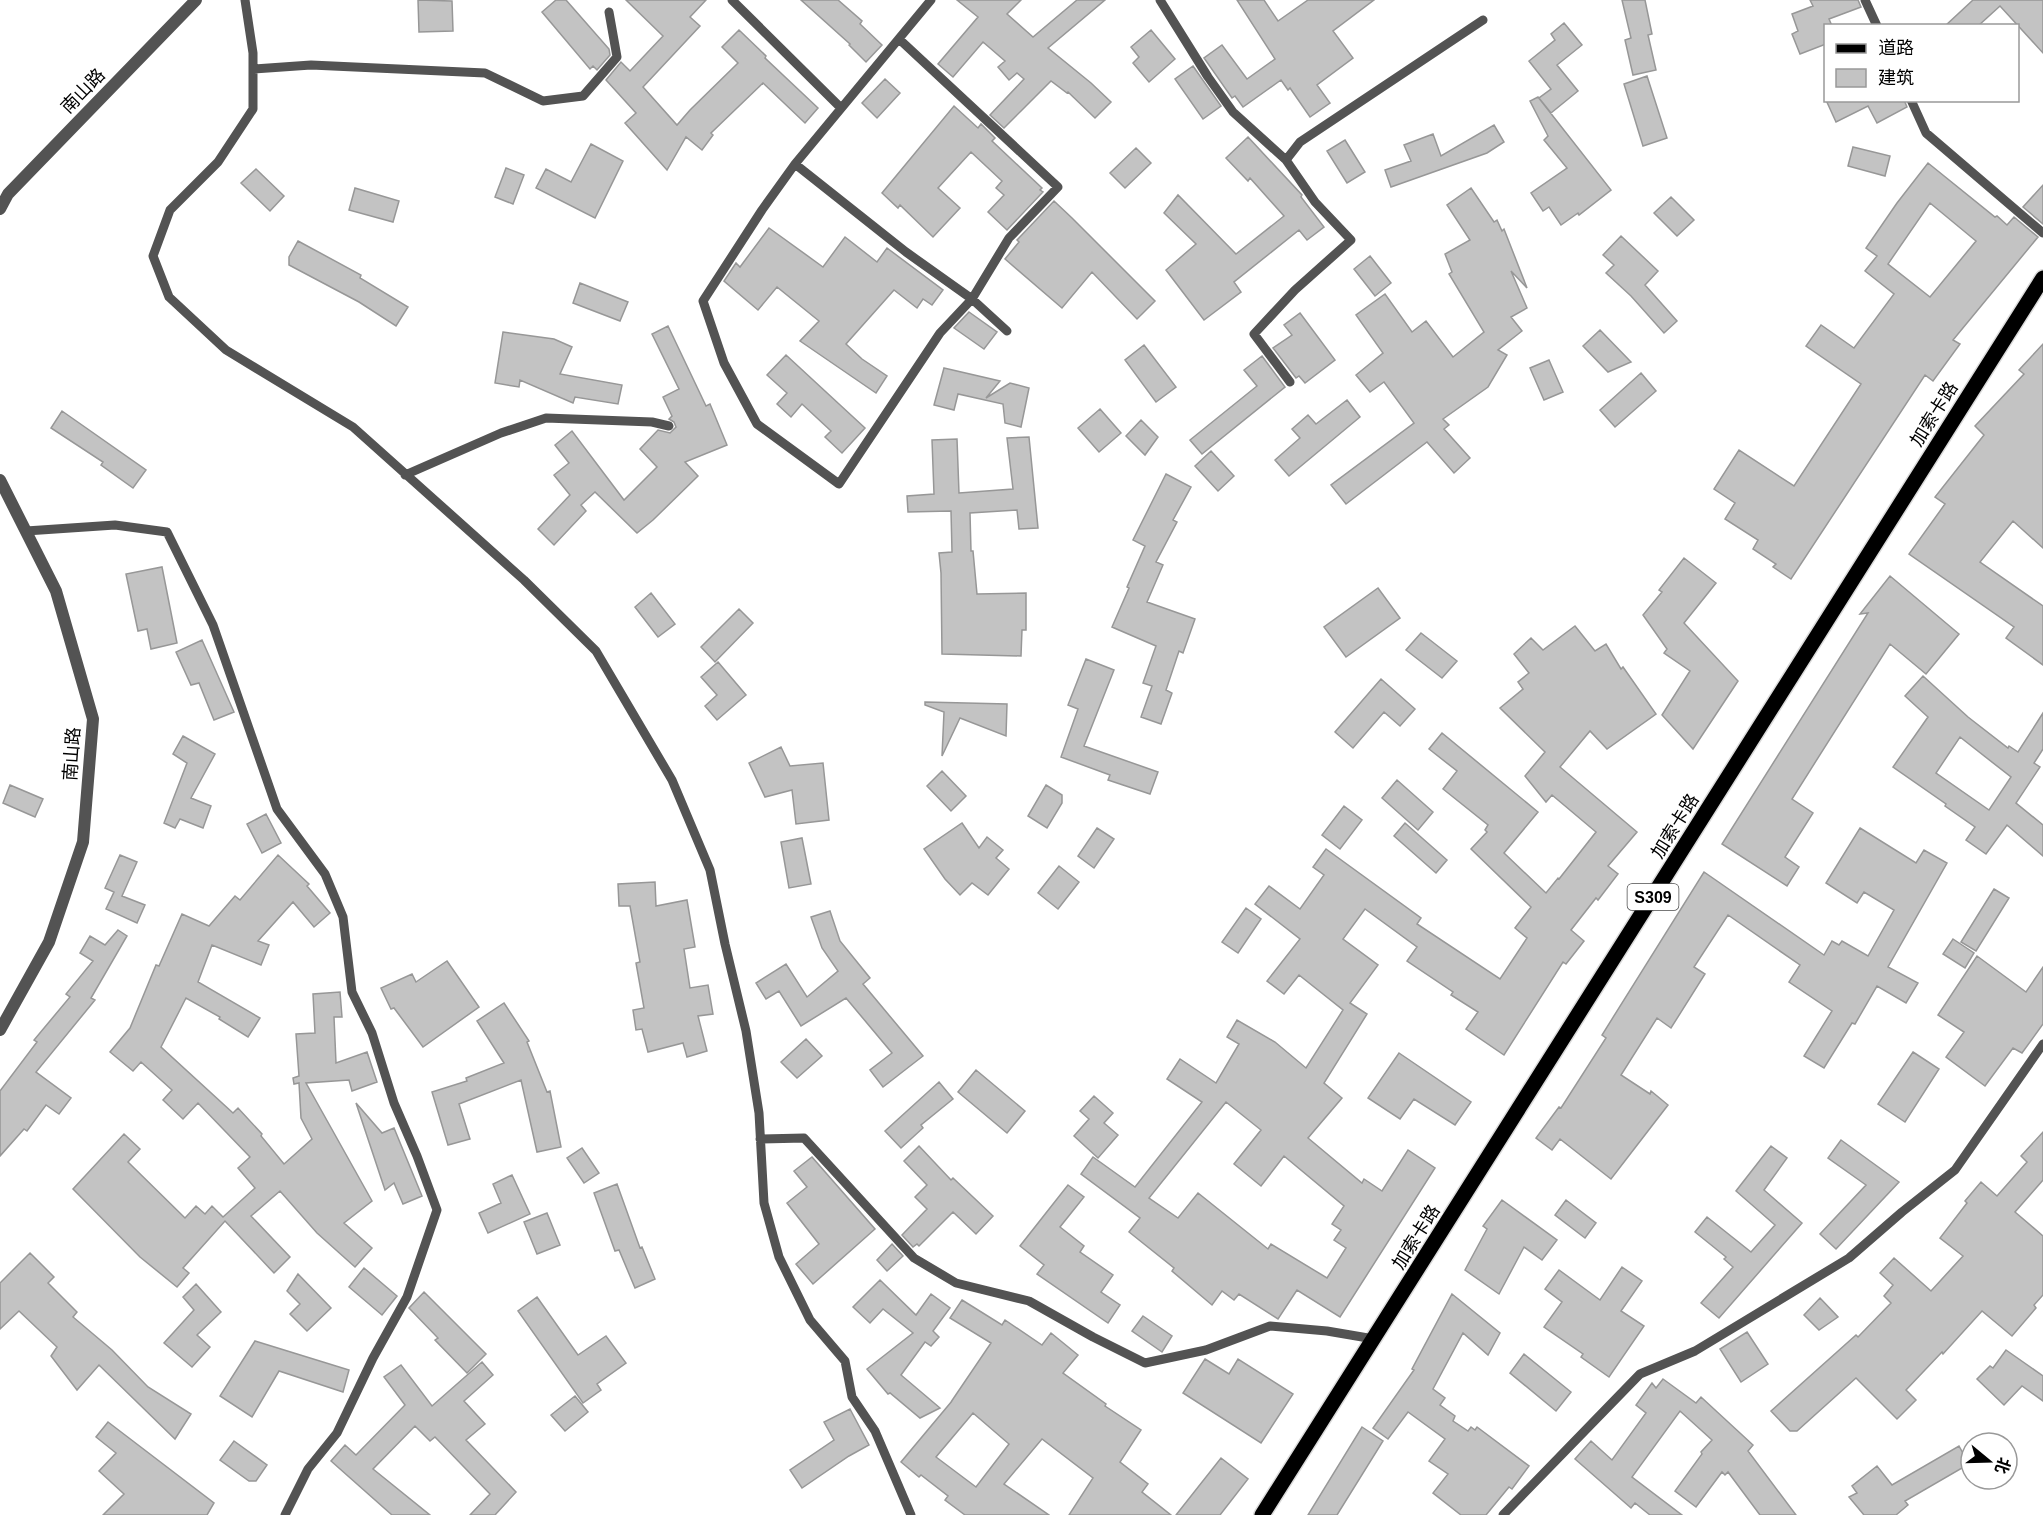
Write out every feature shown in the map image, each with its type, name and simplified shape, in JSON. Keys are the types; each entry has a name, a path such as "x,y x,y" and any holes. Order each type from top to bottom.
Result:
{"main road":[{"name":"加索卡路","path":"1262,1515 2043,278"}],"street":[{"name":"南山路","path":"0,209 4,191 196,0"},
{"name":"南山路","path":"0,480 56,591 93,719 83,842 50,942 0,1030"}],"lane":[{"path":"245,0 253,53 253,109 218,162 170,210 153,256 169,297 226,350 352,427 524,580 596,651 672,780 710,870 746,1031 759,1113 764,1203 779,1257 810,1320 844,1361 852,1397 875,1431 911,1515"},
{"path":"732,0 842,108"},
{"path":"899,39 1058,187 1010,238 972,299 940,333 839,484 757,424 724,363 703,301 795,164 899,39 932,0"},
{"path":"1160,0 1208,77 1233,112 1286,160 1315,202 1351,240 1295,290 1254,334 1290,382"},
{"path":"1865,0 1876,24"},
{"path":"253,69 311,65 485,73 543,101 583,96 617,57 609,12"},
{"path":"1286,160 1300,142 1483,21"},
{"path":"1912,102 1926,133 2043,233"},
{"path":"795,164 906,252 972,299 1007,331"},
{"path":"405,475 501,433 546,418 640,422 669,426"},
{"path":"26,531 115,525 167,532 213,625 277,809 325,874 343,917 352,992 372,1033 394,1103 417,1156 436,1210 408,1297 373,1358 337,1433 308,1469 285,1515"},
{"path":"1503,1515 1640,1374 1695,1351 1849,1258 1955,1170 2043,1044"},
{"path":"760,1140 804,1138 914,1257 956,1283 1029,1301 1145,1363 1206,1350 1270,1326 1327,1331 1374,1339"}],"building":[{"path":"418,0 452,1 453,31 419,32"},
{"path":"556,0 566,0 609,49 610,55 597,70 593,66 590,69 542,12"},
{"path":"626,0 706,0 690,17 700,26 643,87 677,125 738,63 722,47 739,30 818,108 805,123 763,83 711,133 713,135 702,150 686,137 667,170 625,123 636,113 606,80 621,62 630,71 663,36"},
{"path":"801,0 838,0 862,21 860,24 882,45 866,62 850,44"},
{"path":"957,0 1021,0 1007,14 1033,37 1077,0 1105,0 1048,48 1111,102 1095,118 1068,92 1051,81 1004,128 990,115 1024,79 1017,73 1009,80 998,67 1005,61 983,42 953,77 938,64 978,17"},
{"path":"1237,0 1264,0 1278,21 1308,0 1374,0 1333,31 1353,58 1317,85 1330,103 1310,117 1290,88 1288,90 1281,80 1243,107 1235,96 1232,98 1204,58 1222,45 1247,79 1275,59"},
{"path":"1622,0 1645,0 1652,34 1648,35 1656,70 1633,75 1625,40 1631,38"},
{"path":"1810,0 1858,0 1861,7 1829,19 1831,24 1824,24 1824,45 1800,54 1792,34 1798,31 1792,14 1813,6"},
{"path":"1973,0 2043,0 2043,53 2019,24 2000,6 1980,24 1947,24"},
{"path":"1564,23 1582,45 1557,65 1578,91 1551,113 1539,98 1551,89 1529,61 1555,40 1551,34"},
{"path":"1151,30 1175,59 1149,82 1133,63 1139,57 1131,47"},
{"path":"1193,66 1221,106 1203,119 1175,79"},
{"path":"1647,76 1667,138 1643,146 1624,84"},
{"path":"885,79 900,93 877,118 862,103"},
{"path":"1538,97 1611,190 1579,215 1578,213 1561,225 1549,207 1543,211 1531,193 1567,168 1544,140 1548,136 1530,101"},
{"path":"1827,102 1905,102 1907,107 1877,123 1868,106 1836,122"},
{"path":"954,106 978,128 981,124 995,138 992,141 1042,188 1040,190 1043,192 1007,230 988,212 1004,195 996,188 1002,181 971,152 938,188 960,208 933,237 900,205 898,208 882,193"},
{"path":"1494,125 1504,142 1487,153 1391,187 1385,170 1411,161 1404,145 1433,134 1441,156"},
{"path":"1248,137 1302,195 1301,197 1324,227 1307,240 1299,230 1234,282 1241,292 1204,320 1166,270 1196,244 1164,213 1178,195 1236,254 1284,216 1250,178 1248,181 1226,158"},
{"path":"1345,140 1365,172 1347,183 1327,151"},
{"path":"591,144 623,161 595,218 536,188 546,169 571,182"},
{"path":"1853,147 1890,156 1885,176 1848,166"},
{"path":"1136,148 1151,163 1125,188 1110,173"},
{"path":"1928,163 1995,217 1997,216 2007,225 2014,217 2038,237 1953,340 1960,344 1933,381 1925,375 1791,579 1773,567 1776,564 1753,549 1758,540 1725,519 1735,503 1714,489 1739,450 1794,486 1861,384 1806,346 1821,325 1854,348 1894,294 1865,271 1877,256 1866,248","holes":["1930,203 1976,241 1930,297 1888,264"]},
{"path":"506,168 524,175 513,204 495,197"},
{"path":"256,169 284,196 270,211 241,183"},
{"path":"2043,185 2043,224 2023,207"},
{"path":"355,188 399,201 393,222 349,210"},
{"path":"1471,188 1494,222 1497,220 1502,231 1504,229 1527,288 1511,271 1527,308 1511,317 1522,331 1498,350 1507,355 1488,387 1443,419 1449,425 1444,429 1470,458 1454,473 1427,442 1346,504 1331,485 1414,423 1384,382 1370,392 1356,375 1383,353 1356,315 1385,294 1412,332 1426,321 1453,357 1484,332 1449,274 1452,272 1445,254 1470,240 1447,205"},
{"path":"1671,197 1694,220 1677,236 1654,213"},
{"path":"1054,201 1155,301 1137,319 1092,272 1062,308 1005,259 1019,242 1017,240"},
{"path":"769,228 823,267 845,237 877,262 887,248 943,290 932,305 923,299 917,308 894,290 846,344 862,359 887,376 876,393 800,341 819,321 777,287 758,310 724,281 736,263 740,267"},
{"path":"1621,236 1658,271 1645,285 1677,321 1664,333 1631,296 1606,273 1614,265 1603,255"},
{"path":"298,241 361,275 360,278 408,307 396,326 359,302 289,265 289,257"},
{"path":"1370,256 1391,283 1375,296 1354,269"},
{"path":"580,283 628,302 620,321 573,303"},
{"path":"969,312 997,332 984,349 954,328"},
{"path":"1300,313 1335,360 1305,383 1299,376 1296,378 1273,348 1292,335 1284,325"},
{"path":"668,326 706,406 710,404 727,445 685,462 698,476 637,533 595,492 581,505 586,511 554,545 538,529 570,495 554,475 569,463 555,445 572,431 624,500 657,467 640,449 658,430 670,433 676,427 669,419 672,416 663,397 679,389 652,334"},
{"path":"1600,330 1631,362 1608,372 1583,346"},
{"path":"503,332 554,339 572,347 560,374 622,385 618,404 575,397 573,403 520,380 519,387 495,383"},
{"path":"2043,344 2043,548 2013,521 1980,562 2043,606 2043,665 2006,638 2014,627 1909,554 1945,504 1935,497 1984,435 1975,426 2024,374 2019,370"},
{"path":"1144,345 1176,387 1156,402 1125,360"},
{"path":"786,355 865,428 842,453 825,437 831,431 802,404 791,417 777,404 787,393 767,375"},
{"path":"1262,356 1285,387 1202,454 1190,440 1257,386 1244,370"},
{"path":"1549,360 1563,392 1544,400 1530,368"},
{"path":"944,368 1000,381 986,398 1010,383 1029,388 1021,427 1005,423 1003,404 958,394 954,410 934,405"},
{"path":"1641,373 1656,391 1615,427 1600,410"},
{"path":"1347,400 1360,417 1289,476 1275,460 1300,438 1292,429 1308,415 1316,424"},
{"path":"1100,409 1121,433 1099,452 1078,428"},
{"path":"62,411 146,470 133,488 101,465 103,462 51,428"},
{"path":"1141,420 1158,437 1145,455 1126,436"},
{"path":"1029,437 1038,528 1019,529 1017,510 970,513 971,551 973,551 977,594 1026,593 1026,630 1022,630 1021,656 942,654 939,553 952,552 951,511 908,512 907,496 934,494 932,440 957,439 959,493 1013,489 1007,438"},
{"path":"1211,451 1234,476 1218,491 1195,466"},
{"path":"1166,474 1191,487 1173,520 1177,522 1156,562 1163,565 1147,602 1195,619 1183,653 1179,651 1166,690 1172,693 1161,724 1141,717 1152,686 1143,683 1156,646 1112,627 1145,546 1133,540"},
{"path":"1684,558 1716,583 1684,623 1738,681 1693,749 1662,715 1690,671 1664,653 1667,649 1643,615 1662,592 1659,590"},
{"path":"162,567 177,643 151,649 147,629 138,631 126,574"},
{"path":"1890,576 1959,634 1926,674 1890,644 1792,799 1813,813 1785,857 1799,867 1787,886 1722,844 1868,613 1860,614"},
{"path":"1378,588 1400,618 1346,657 1324,627"},
{"path":"651,593 675,624 658,637 635,607"},
{"path":"739,609 753,623 715,662 701,647"},
{"path":"1575,626 1595,651 1606,644 1621,669 1623,667 1656,714 1607,749 1590,731 1560,767 1637,832 1608,866 1618,874 1571,930 1584,941 1566,964 1563,962 1504,1055 1466,1029 1478,1012 1451,995 1453,992 1407,961 1417,947 1365,909 1343,939 1378,965 1350,1003 1367,1014 1324,1083 1342,1098 1308,1138 1362,1183 1364,1179 1382,1191 1408,1150 1435,1168 1340,1317 1297,1290 1278,1319 1239,1294 1234,1300 1222,1291 1212,1305 1172,1271 1174,1268 1129,1232 1140,1218 1081,1174 1093,1157 1135,1187 1202,1102 1167,1079 1180,1059 1216,1083 1239,1044 1227,1037 1237,1020 1275,1042 1306,1068 1343,1010 1299,975 1284,994 1267,981 1300,939 1255,904 1269,886 1300,909 1324,875 1313,867 1326,849 1421,918 1417,924 1500,979 1527,938 1515,928 1531,907 1471,849 1487,832 1485,830 1488,825 1443,789 1457,771 1429,749 1442,733 1538,812 1504,853 1546,893 1596,832 1552,795 1546,802 1525,776 1545,752 1500,708 1523,689 1518,682 1529,673 1514,654 1531,638 1543,650","holes":["1226,1102 1261,1130 1234,1164 1261,1186 1284,1156 1344,1206 1332,1224 1341,1230 1334,1240 1346,1248 1327,1278 1271,1244 1268,1249 1198,1193 1178,1218 1149,1198"]},
{"path":"1421,633 1457,661 1442,678 1406,650"},
{"path":"202,640 234,712 214,720 199,683 191,685 176,652"},
{"path":"1086,659 1114,670 1084,746 1158,772 1150,794 1108,780 1110,775 1061,757 1078,709 1068,705"},
{"path":"718,662 746,695 717,720 705,706 717,695 701,677"},
{"path":"1923,676 1968,717 2008,748 2009,746 2018,752 2043,713 2043,749 2034,763 2040,767 2016,803 2043,825 2043,856 2007,825 1986,854 1966,840 1975,827 1893,767 1928,717 1905,696","holes":["1960,737 2011,777 1989,810 1936,773"]},
{"path":"1381,679 1415,709 1400,726 1384,712 1353,748 1335,732"},
{"path":"925,702 1007,704 1006,736 960,718 942,756 944,712 925,705"},
{"path":"183,736 215,754 191,798 211,806 203,828 180,819 175,828 164,823 187,763 173,754"},
{"path":"781,747 790,766 823,763 829,820 796,824 792,790 765,797 749,763"},
{"path":"942,771 966,796 951,811 927,786"},
{"path":"1397,780 1433,812 1418,830 1382,798"},
{"path":"10,785 43,799 35,817 3,803"},
{"path":"1046,785 1062,795 1062,803 1047,828 1028,816"},
{"path":"1344,806 1362,820 1340,849 1322,835"},
{"path":"266,814 281,843 262,853 247,824"},
{"path":"962,823 979,848 987,837 1003,850 996,858 1009,869 988,895 972,883 960,895 945,879 924,849"},
{"path":"1405,823 1447,860 1436,873 1394,836"},
{"path":"1097,828 1114,839 1094,868 1078,856"},
{"path":"1860,828 1916,863 1924,850 1947,863 1888,967 1918,983 1906,1003 1877,986 1855,1024 1852,1023 1824,1068 1804,1056 1832,1011 1789,982 1800,965 1728,915 1694,967 1705,974 1671,1028 1657,1018 1621,1075 1650,1094 1651,1091 1668,1105 1611,1179 1560,1139 1552,1150 1536,1138 1559,1107 1561,1108 1606,1038 1602,1035 1704,872 1824,955 1832,941 1839,945 1842,941 1868,956 1894,910 1864,892 1857,903 1826,883"},
{"path":"802,838 811,884 789,888 781,842"},
{"path":"120,855 137,862 122,896 145,905 137,923 106,909 114,892 105,888"},
{"path":"278,855 309,884 307,886 330,913 314,927 293,902 258,941 269,945 261,965 212,945 198,982 260,1018 248,1037 219,1019 220,1017 186,998 161,1047 233,1113 238,1108 262,1134 261,1136 284,1164 312,1139 301,1118 299,1083 294,1084 293,1078 299,1076 296,1034 315,1033 313,994 340,992 342,1017 334,1017 336,1063 367,1052 377,1082 352,1091 349,1080 306,1083 372,1201 344,1223 372,1248 355,1267 317,1233 280,1191 251,1216 290,1257 274,1273 225,1221 183,1268 189,1273 177,1287 140,1257 73,1189 124,1134 140,1149 128,1162 185,1218 196,1206 205,1214 212,1206 223,1217 255,1188 238,1168 250,1157 198,1103 183,1119 163,1100 172,1090 141,1062 133,1071 110,1052 130,1028 156,965 159,966 182,914 209,926 235,896 240,900"},
{"path":"1059,866 1079,882 1058,909 1038,893"},
{"path":"655,882 656,906 687,900 695,947 684,949 690,988 708,985 713,1014 698,1016 707,1051 687,1057 683,1043 648,1052 642,1029 636,1030 633,1010 644,1008 636,963 640,962 630,906 619,906 618,884"},
{"path":"1994,889 2009,898 1976,951 1961,942"},
{"path":"1246,908 1261,919 1238,953 1222,942"},
{"path":"830,911 840,941 870,978 863,984 923,1056 883,1087 870,1070 892,1053 846,998 801,1026 779,991 766,999 756,983 786,964 807,997 838,971 822,948 811,917"},
{"path":"118,930 127,936 91,998 95,1000 36,1072 71,1098 59,1114 46,1105 27,1131 24,1129 0,1156 0,1091 37,1042 34,1040 70,997 66,994 93,961 80,953 90,936 105,945"},
{"path":"1953,939 1974,953 1965,968 1943,954"},
{"path":"1977,956 2026,992 2043,967 2043,1024 2022,1053 2013,1048 1985,1086 1946,1057 1964,1032 1938,1015"},
{"path":"447,961 479,1007 423,1047 394,1008 391,1009 381,988 412,974 416,982"},
{"path":"504,1003 529,1041 527,1042 547,1092 550,1091 561,1147 537,1152 521,1080 459,1104 470,1139 448,1145 432,1092 467,1081 466,1078 504,1063 477,1021"},
{"path":"806,1039 822,1056 797,1078 781,1062"},
{"path":"1913,1052 1939,1069 1905,1122 1878,1104"},
{"path":"1399,1053 1471,1102 1455,1125 1414,1099 1400,1119 1368,1098"},
{"path":"976,1070 1025,1111 1007,1133 958,1092"},
{"path":"939,1082 953,1099 921,1125 923,1128 901,1148 885,1131"},
{"path":"1094,1096 1113,1113 1104,1123 1118,1135 1098,1158 1074,1136 1089,1119 1080,1111"},
{"path":"356,1103 382,1133 394,1128 422,1196 403,1204 394,1183 385,1190"},
{"path":"2043,1132 2043,1180 2015,1212 2043,1236 2043,1295 2034,1305 2036,1308 2012,1336 1982,1311 1906,1390 1916,1400 1897,1419 1856,1378 1797,1431 1790,1431 1771,1411 1856,1335 1858,1337 1891,1303 1884,1296 1893,1285 1880,1273 1894,1258 1931,1291 1963,1256 1940,1238 1967,1203 1965,1201 1981,1182 1997,1196 2027,1162 2021,1156"},
{"path":"1841,1140 1899,1182 1836,1249 1820,1234 1866,1185 1828,1158"},
{"path":"919,1146 951,1180 953,1178 993,1216 976,1234 953,1212 919,1246 917,1244 913,1247 902,1235 927,1209 915,1197 927,1185 904,1161"},
{"path":"1771,1146 1787,1158 1764,1190 1802,1223 1719,1318 1701,1303 1733,1267 1724,1259 1726,1257 1695,1232 1707,1217 1751,1252 1775,1225 1736,1191"},
{"path":"582,1148 599,1173 584,1183 567,1158"},
{"path":"812,1157 875,1229 813,1284 796,1264 819,1244 787,1203 807,1187 794,1171"},
{"path":"512,1175 530,1214 488,1233 479,1213 501,1203 493,1184"},
{"path":"617,1184 640,1248 642,1247 655,1279 635,1288 619,1250 615,1251 594,1193"},
{"path":"1068,1185 1084,1197 1060,1227 1084,1246 1080,1252 1113,1275 1101,1292 1120,1305 1108,1323 1037,1274 1044,1265 1020,1246"},
{"path":"1502,1200 1557,1240 1542,1260 1524,1247 1499,1294 1465,1270 1487,1229 1483,1226"},
{"path":"1566,1200 1596,1223 1585,1238 1555,1215"},
{"path":"547,1213 560,1245 537,1254 524,1222"},
{"path":"892,1244 903,1256 887,1271 877,1260"},
{"path":"30,1253 54,1277 48,1283 77,1312 73,1317 112,1350 148,1387 191,1414 175,1439 99,1365 77,1390 51,1356 57,1347 19,1311 0,1329 0,1283"},
{"path":"1622,1267 1642,1281 1621,1311 1644,1326 1609,1377 1581,1357 1583,1354 1544,1327 1562,1302 1545,1289 1559,1270 1600,1300"},
{"path":"364,1268 397,1296 382,1315 349,1287"},
{"path":"298,1274 331,1308 307,1331 290,1314 300,1304 287,1291"},
{"path":"880,1280 916,1315 931,1294 950,1308 933,1331 939,1337 931,1346 925,1342 901,1375 940,1408 920,1418 890,1393 888,1394 867,1369 913,1333 883,1309 870,1323 853,1307"},
{"path":"196,1284 221,1312 197,1335 210,1347 192,1367 164,1343 194,1310 183,1297"},
{"path":"424,1292 486,1354 467,1373 435,1340 438,1338 409,1308"},
{"path":"1452,1294 1500,1333 1488,1355 1463,1333 1433,1389 1445,1398 1440,1405 1455,1416 1453,1421 1468,1431 1471,1427 1475,1430 1477,1427 1529,1466 1512,1489 1509,1487 1486,1515 1461,1515 1433,1493 1448,1474 1429,1461 1445,1439 1408,1412 1388,1439 1373,1428 1414,1370 1412,1369"},
{"path":"537,1297 578,1355 606,1336 626,1363 597,1384 601,1390 583,1403 518,1311"},
{"path":"1820,1298 1838,1317 1819,1330 1804,1315"},
{"path":"962,1300 1002,1325 1005,1320 1042,1345 1051,1333 1078,1355 1063,1373 1106,1404 1105,1406 1141,1430 1120,1462 1148,1484 1142,1492 1171,1515 1069,1515 1093,1478 1042,1439 1004,1484 1049,1515 965,1515 945,1500 948,1496 901,1462 952,1401 991,1343 950,1318","holes":["973,1413 1009,1444 976,1487 936,1457"]},
{"path":"1143,1316 1172,1336 1162,1352 1132,1331"},
{"path":"1747,1332 1768,1364 1741,1382 1720,1349"},
{"path":"255,1341 349,1370 343,1392 279,1371 252,1417 220,1396"},
{"path":"2006,1350 2043,1376 2043,1401 2022,1386 2004,1405 1977,1379 1990,1366 1993,1368"},
{"path":"1524,1354 1571,1392 1556,1411 1510,1373"},
{"path":"1205,1359 1229,1374 1238,1359 1293,1394 1261,1443 1183,1393"},
{"path":"482,1362 493,1375 464,1401 485,1424 466,1440 516,1492 495,1515 470,1515 490,1494 435,1437 430,1441 415,1426 373,1469 430,1515 392,1515 331,1461 345,1445 356,1455 405,1405 384,1377 401,1365 432,1406"},
{"path":"1663,1379 1696,1403 1701,1397 1753,1445 1748,1451 1796,1515 1760,1515 1728,1472 1725,1475 1722,1472 1696,1507 1675,1491 1702,1454 1701,1452 1712,1440 1680,1411 1632,1477 1682,1515 1650,1515 1635,1503 1631,1508 1575,1459 1591,1441 1612,1460 1646,1413 1636,1405 1652,1383 1656,1388"},
{"path":"575,1396 588,1412 565,1431 551,1415"},
{"path":"850,1409 869,1445 802,1488 790,1470 834,1440 824,1422"},
{"path":"108,1422 214,1503 207,1515 103,1515 124,1494 99,1471 116,1453 96,1437"},
{"path":"1362,1427 1383,1441 1337,1515 1308,1515"},
{"path":"234,1441 267,1465 256,1481 249,1481 220,1460"},
{"path":"1959,1446 1959,1470 1905,1501 1908,1505 1896,1515 1864,1515 1849,1497 1857,1493 1852,1486 1877,1466 1892,1485"},
{"path":"1221,1458 1248,1479 1220,1515 1176,1515"}]}
